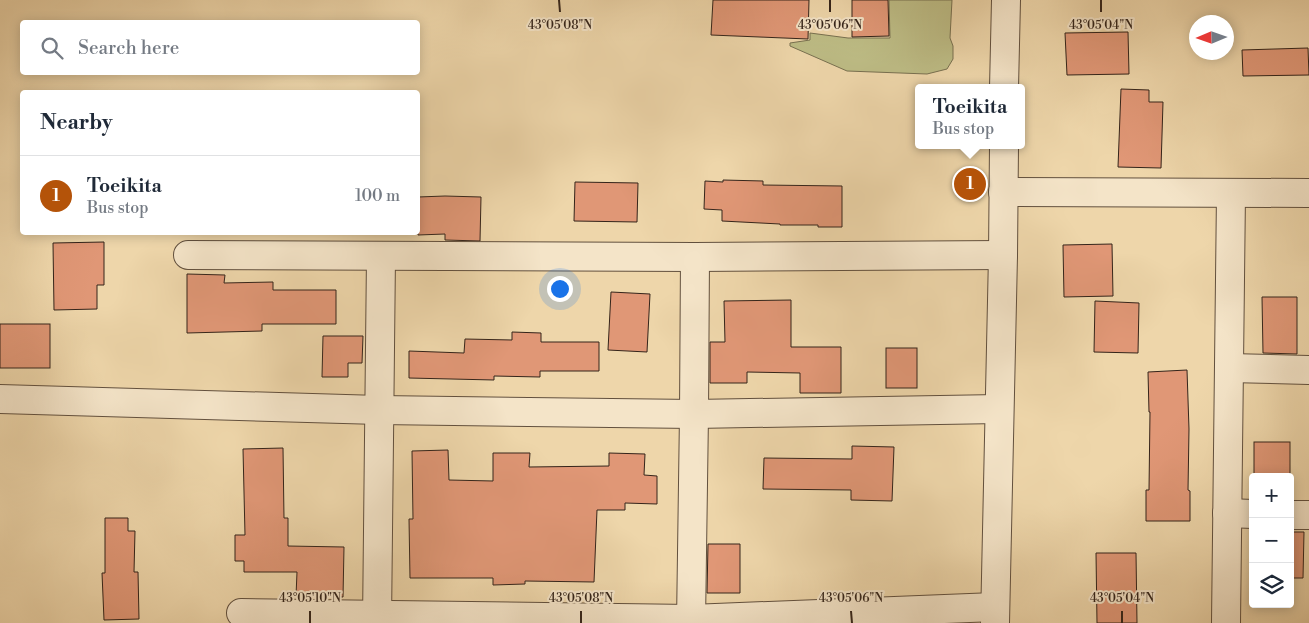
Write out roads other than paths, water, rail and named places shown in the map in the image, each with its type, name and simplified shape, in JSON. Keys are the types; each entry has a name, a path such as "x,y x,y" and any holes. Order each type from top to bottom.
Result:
{"street":[{"path":"1004,84 1006,0"},
{"path":"241,613 377,619 691,621 995,615 1004,149"},
{"path":"1003,192 1309,193"},
{"path":"1226,623 1240,514 1229,368 1232,193"},
{"path":"188,255 695,257 1003,255"},
{"path":"377,619 381,256"},
{"path":"691,621 695,257"},
{"path":"1229,368 1309,370"},
{"path":"0,399 379,410 694,414 999,409"},
{"path":"1294,515 1309,516"}],"place":[{"name":"Toeikita","path":"970,184"}]}
